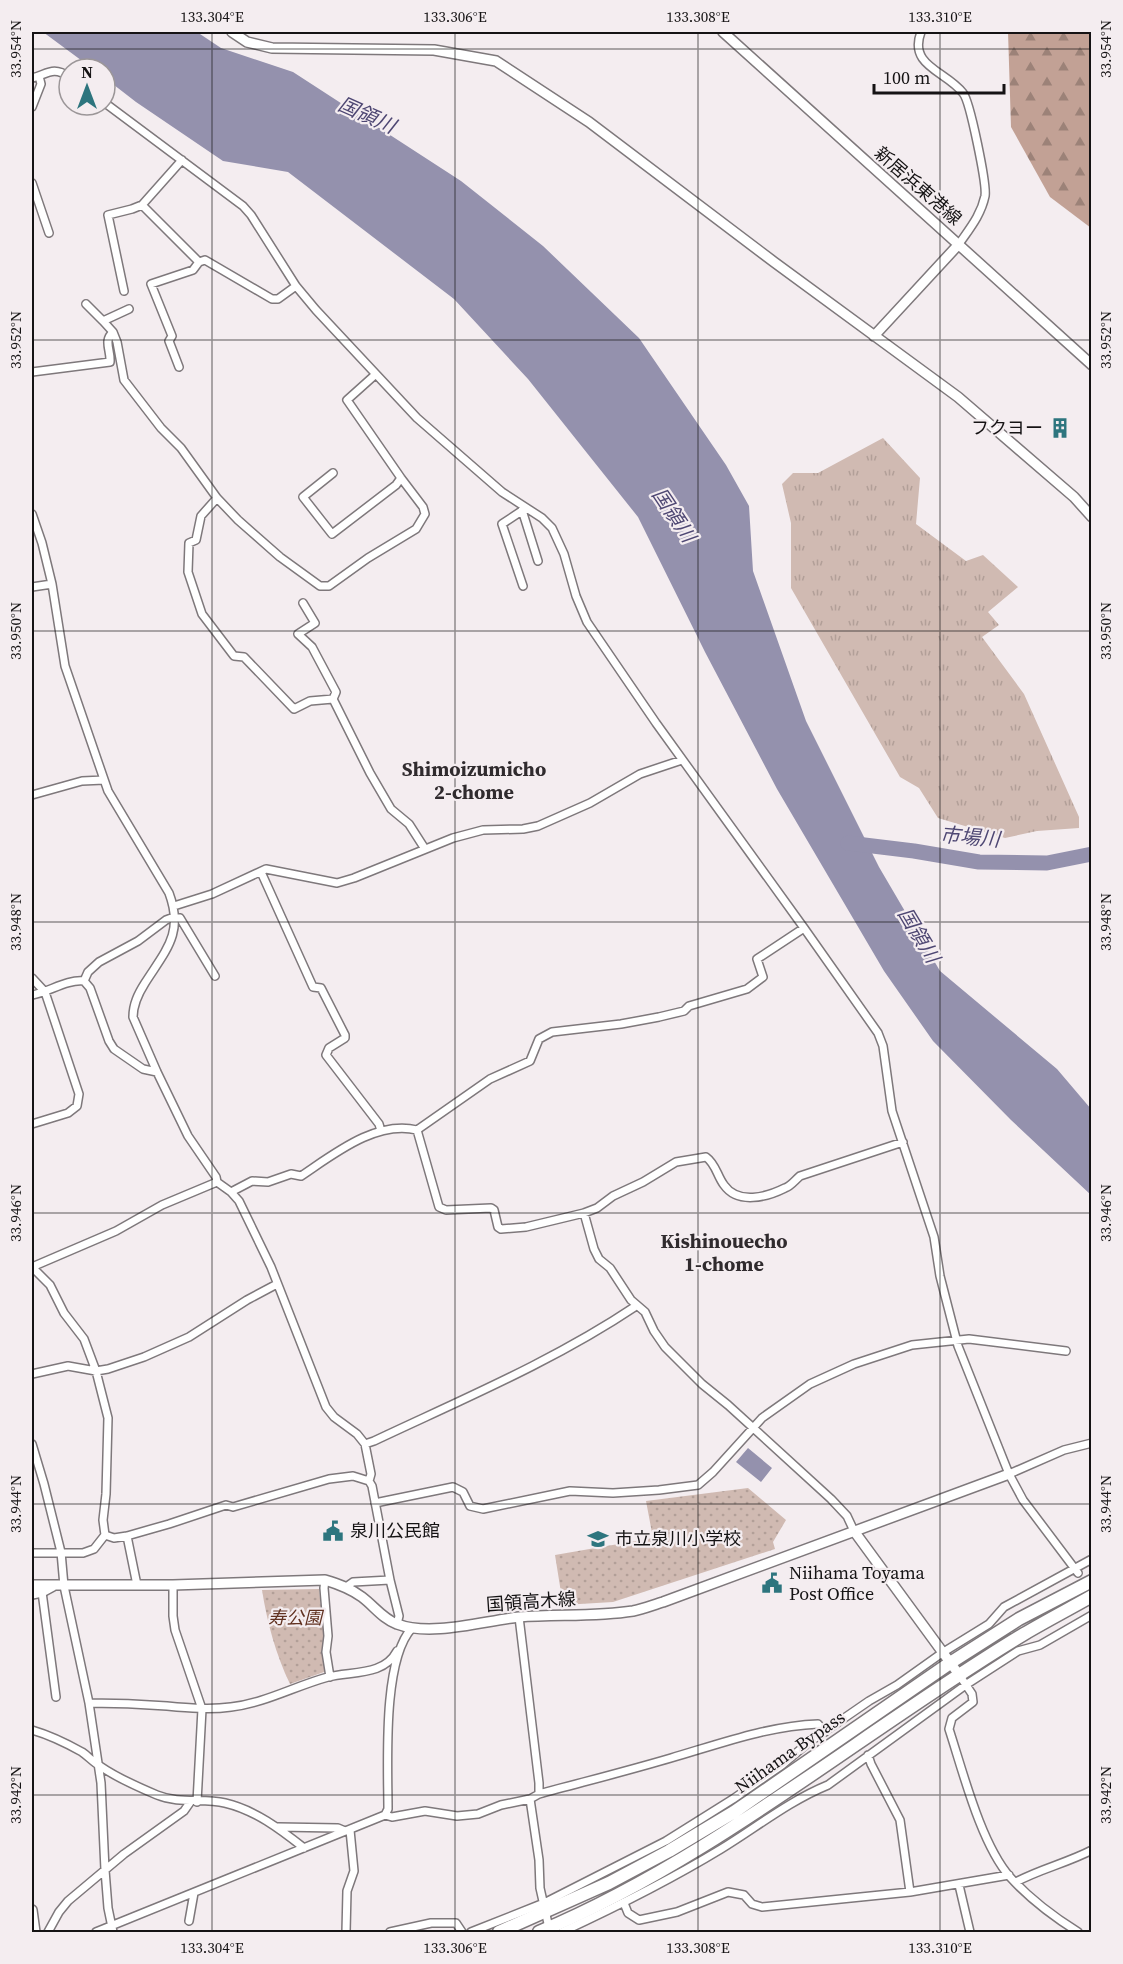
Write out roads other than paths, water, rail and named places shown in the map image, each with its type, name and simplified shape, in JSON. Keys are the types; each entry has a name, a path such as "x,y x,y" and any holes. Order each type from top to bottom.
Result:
{"highway":[{"name":"Niihama Bypass","path":"499,1932 545,1908 619,1878 669,1851 734,1812 946,1658 1092,1581"},
{"name":"Niihama Bypass","path":"546,1931 613,1898 738,1825 963,1680 1024,1634 1092,1596"}],"main road":[{"path":"232,32 247,42 272,48 434,50 496,61 589,122 958,397 1074,497 1092,517"},
{"name":"新居浜東港線","path":"723,32 1092,365"},
{"path":"874,336 959,244"},
{"name":"国領高木線","path":"32,1585 173,1585 295,1579 325,1580 346,1587 362,1597 386,1619 412,1629 430,1630 519,1617 598,1615 634,1610 663,1602 1009,1474"},
{"path":"854,1531 963,1680"},
{"path":"32,1594 58,1586"},
{"path":"32,1910 35,1932"}],"street":[{"path":"921,32 917,43 921,59 964,93 970,108 986,193 978,219 959,244"},
{"path":"32,107 41,84 35,77 48,71 57,72"},
{"path":"117,113 182,160 251,215 296,286 417,418 502,492 524,509 542,518 552,528 557,536 576,596 587,622 682,760 878,1034 883,1046 892,1111 934,1237 940,1276 956,1340 1009,1474 1023,1500 1076,1570"},
{"path":"124,291 108,215 132,210 142,205 182,160"},
{"path":"32,183 49,233"},
{"path":"142,205 199,262"},
{"path":"179,367 169,341 172,336 151,284 193,270 199,262 205,260 272,299 278,298 296,286"},
{"path":"86,304 113,332 124,380 161,428 181,448 217,498 280,557 320,586 330,586 368,558 416,529 425,514 423,507 347,400 376,374"},
{"path":"103,321 129,309"},
{"path":"32,372 110,362 106,342 108,336 113,332"},
{"path":"333,473 303,497 332,534 396,485 401,478"},
{"path":"217,498 201,516 196,540 189,543 188,572 201,614 234,656 244,657 294,709 310,701 333,699"},
{"path":"524,509 538,561"},
{"path":"523,586 502,524 524,509"},
{"path":"32,514 52,584 65,666 104,780 108,791 169,893 174,906 175,931 170,945 140,991 133,1008 133,1017 188,1136 216,1177 217,1182 239,1201 277,1284 326,1407 365,1444 371,1474 369,1480 399,1616 397,1624"},
{"path":"32,587 52,584"},
{"path":"303,603 315,623 298,634 312,647 336,692 333,699 391,809 409,824 425,849"},
{"path":"174,906 212,894 266,869 336,883 453,838 483,830 523,829 538,826 590,803 640,774 682,760"},
{"path":"32,795 82,781 104,780"},
{"path":"261,872 313,987 321,988 345,1035 345,1038 329,1048 326,1054 379,1124 381,1131"},
{"path":"84,981 87,972 99,962 138,941 166,920 174,917 180,918 215,976"},
{"path":"417,1130 490,1078 530,1061 539,1039 552,1032 659,1017 747,990 763,976 757,959 804,928"},
{"path":"32,978 45,992 79,1094 77,1106 68,1113 32,1124"},
{"path":"32,995 76,980 84,981 90,988 108,1041 114,1049 143,1069 157,1072"},
{"path":"231,1192 252,1180 267,1182 291,1174 301,1176 349,1145 381,1131 407,1127 417,1130"},
{"path":"417,1130 440,1207 446,1210 491,1208 494,1210 498,1227 501,1229 526,1227 584,1213 597,1208 613,1196 643,1182 676,1162 706,1157 711,1161 724,1186 733,1195 745,1199 787,1188 800,1176 903,1142"},
{"path":"32,1553 83,1553 94,1549 105,1535 103,1520 108,1418 96,1371 84,1339 64,1313 50,1285 32,1267 116,1231 162,1205 217,1182"},
{"path":"584,1213 599,1259 609,1268 636,1306 645,1312 664,1347 681,1365 831,1499 847,1516 854,1531"},
{"path":"32,1374 68,1366 96,1371 144,1357 189,1337 277,1284"},
{"path":"365,1444 374,1442 506,1380 600,1330 636,1306"},
{"path":"375,1503 453,1487 463,1492 470,1506 483,1509 570,1491 613,1493 698,1485 713,1472 762,1418 810,1384 854,1364 912,1346 969,1339 1066,1351"},
{"path":"1009,1474 1064,1450 1092,1443"},
{"path":"32,1444 61,1552 58,1586 89,1703 98,1766 108,1908 113,1929"},
{"path":"105,1535 114,1538 127,1536 226,1505 233,1507 329,1479 353,1476 369,1480"},
{"path":"127,1536 137,1585"},
{"path":"471,1932 545,1908 666,1841 734,1799 782,1765 808,1743 946,1658 989,1624 1004,1607 1076,1570 1092,1559"},
{"path":"325,1580 328,1636 326,1652 330,1677"},
{"path":"346,1587 353,1582 390,1580"},
{"path":"48,1932 68,1901 124,1854 184,1811 194,1801 202,1709 175,1630 173,1585"},
{"path":"42,1592 56,1697"},
{"path":"562,1932 624,1903 692,1866 733,1842 804,1794 828,1785 963,1680 1018,1651 1040,1645 1092,1616"},
{"path":"519,1617 539,1794"},
{"path":"89,1703 202,1709 258,1702 330,1677 380,1668 393,1659 405,1636 412,1629"},
{"path":"385,1815 388,1809 388,1720 400,1645"},
{"path":"963,1680 972,1694 973,1702 952,1718 949,1729 983,1829 1009,1875 1056,1918 1078,1932"},
{"path":"96,1932 113,1929 194,1893 385,1815 392,1817 425,1811 457,1816 478,1815 501,1805 530,1799 539,1794 733,1739 789,1727 818,1724 825,1732"},
{"path":"32,1730 53,1737 83,1753 98,1766 160,1796 223,1803 247,1810 278,1827 304,1848"},
{"path":"868,1755 900,1820 910,1892"},
{"path":"530,1799 546,1931"},
{"path":"278,1827 348,1830"},
{"path":"346,1932 347,1891 354,1871 348,1830"},
{"path":"1016,1882 1092,1850"},
{"path":"624,1903 628,1913 639,1920 677,1912 728,1892 744,1895 752,1904 762,1907 910,1892 1009,1875"},
{"path":"958,1885 970,1932"},
{"path":"189,1921 194,1893"},
{"path":"390,1932 430,1923 456,1923 462,1932"}],"water":[{"name":"国領川","path":"43,32 197,32 221,48 293,72 461,181 543,246 639,338 726,465 749,506 753,571 806,721 879,867 940,971 1057,1069 1091,1109 1091,1195 1011,1120 933,1041 884,971 777,789 638,517 528,379 454,299 288,172 223,161 117,87 117,57 77,57"},
{"path":"748,1448 772,1468 761,1482 736,1462"}],"waterway":[{"name":"市場川","path":"848,843 979,862 1047,863 1092,854"}],"place":[{"name":"フクヨー","path":"1060,428"},
{"name":"泉川公民館","path":"333,1531"},
{"name":"市立泉川小学校","path":"598,1539"},
{"name":"Niihama Toyama Post Office","path":"772,1583"}],"district":[{"name":"Shimoizumicho 2-chome","path":"474,780"},
{"name":"Kishinouecho 1-chome","path":"724,1252"}],"park label":[{"name":"寿公園","path":"295,1618"}]}
